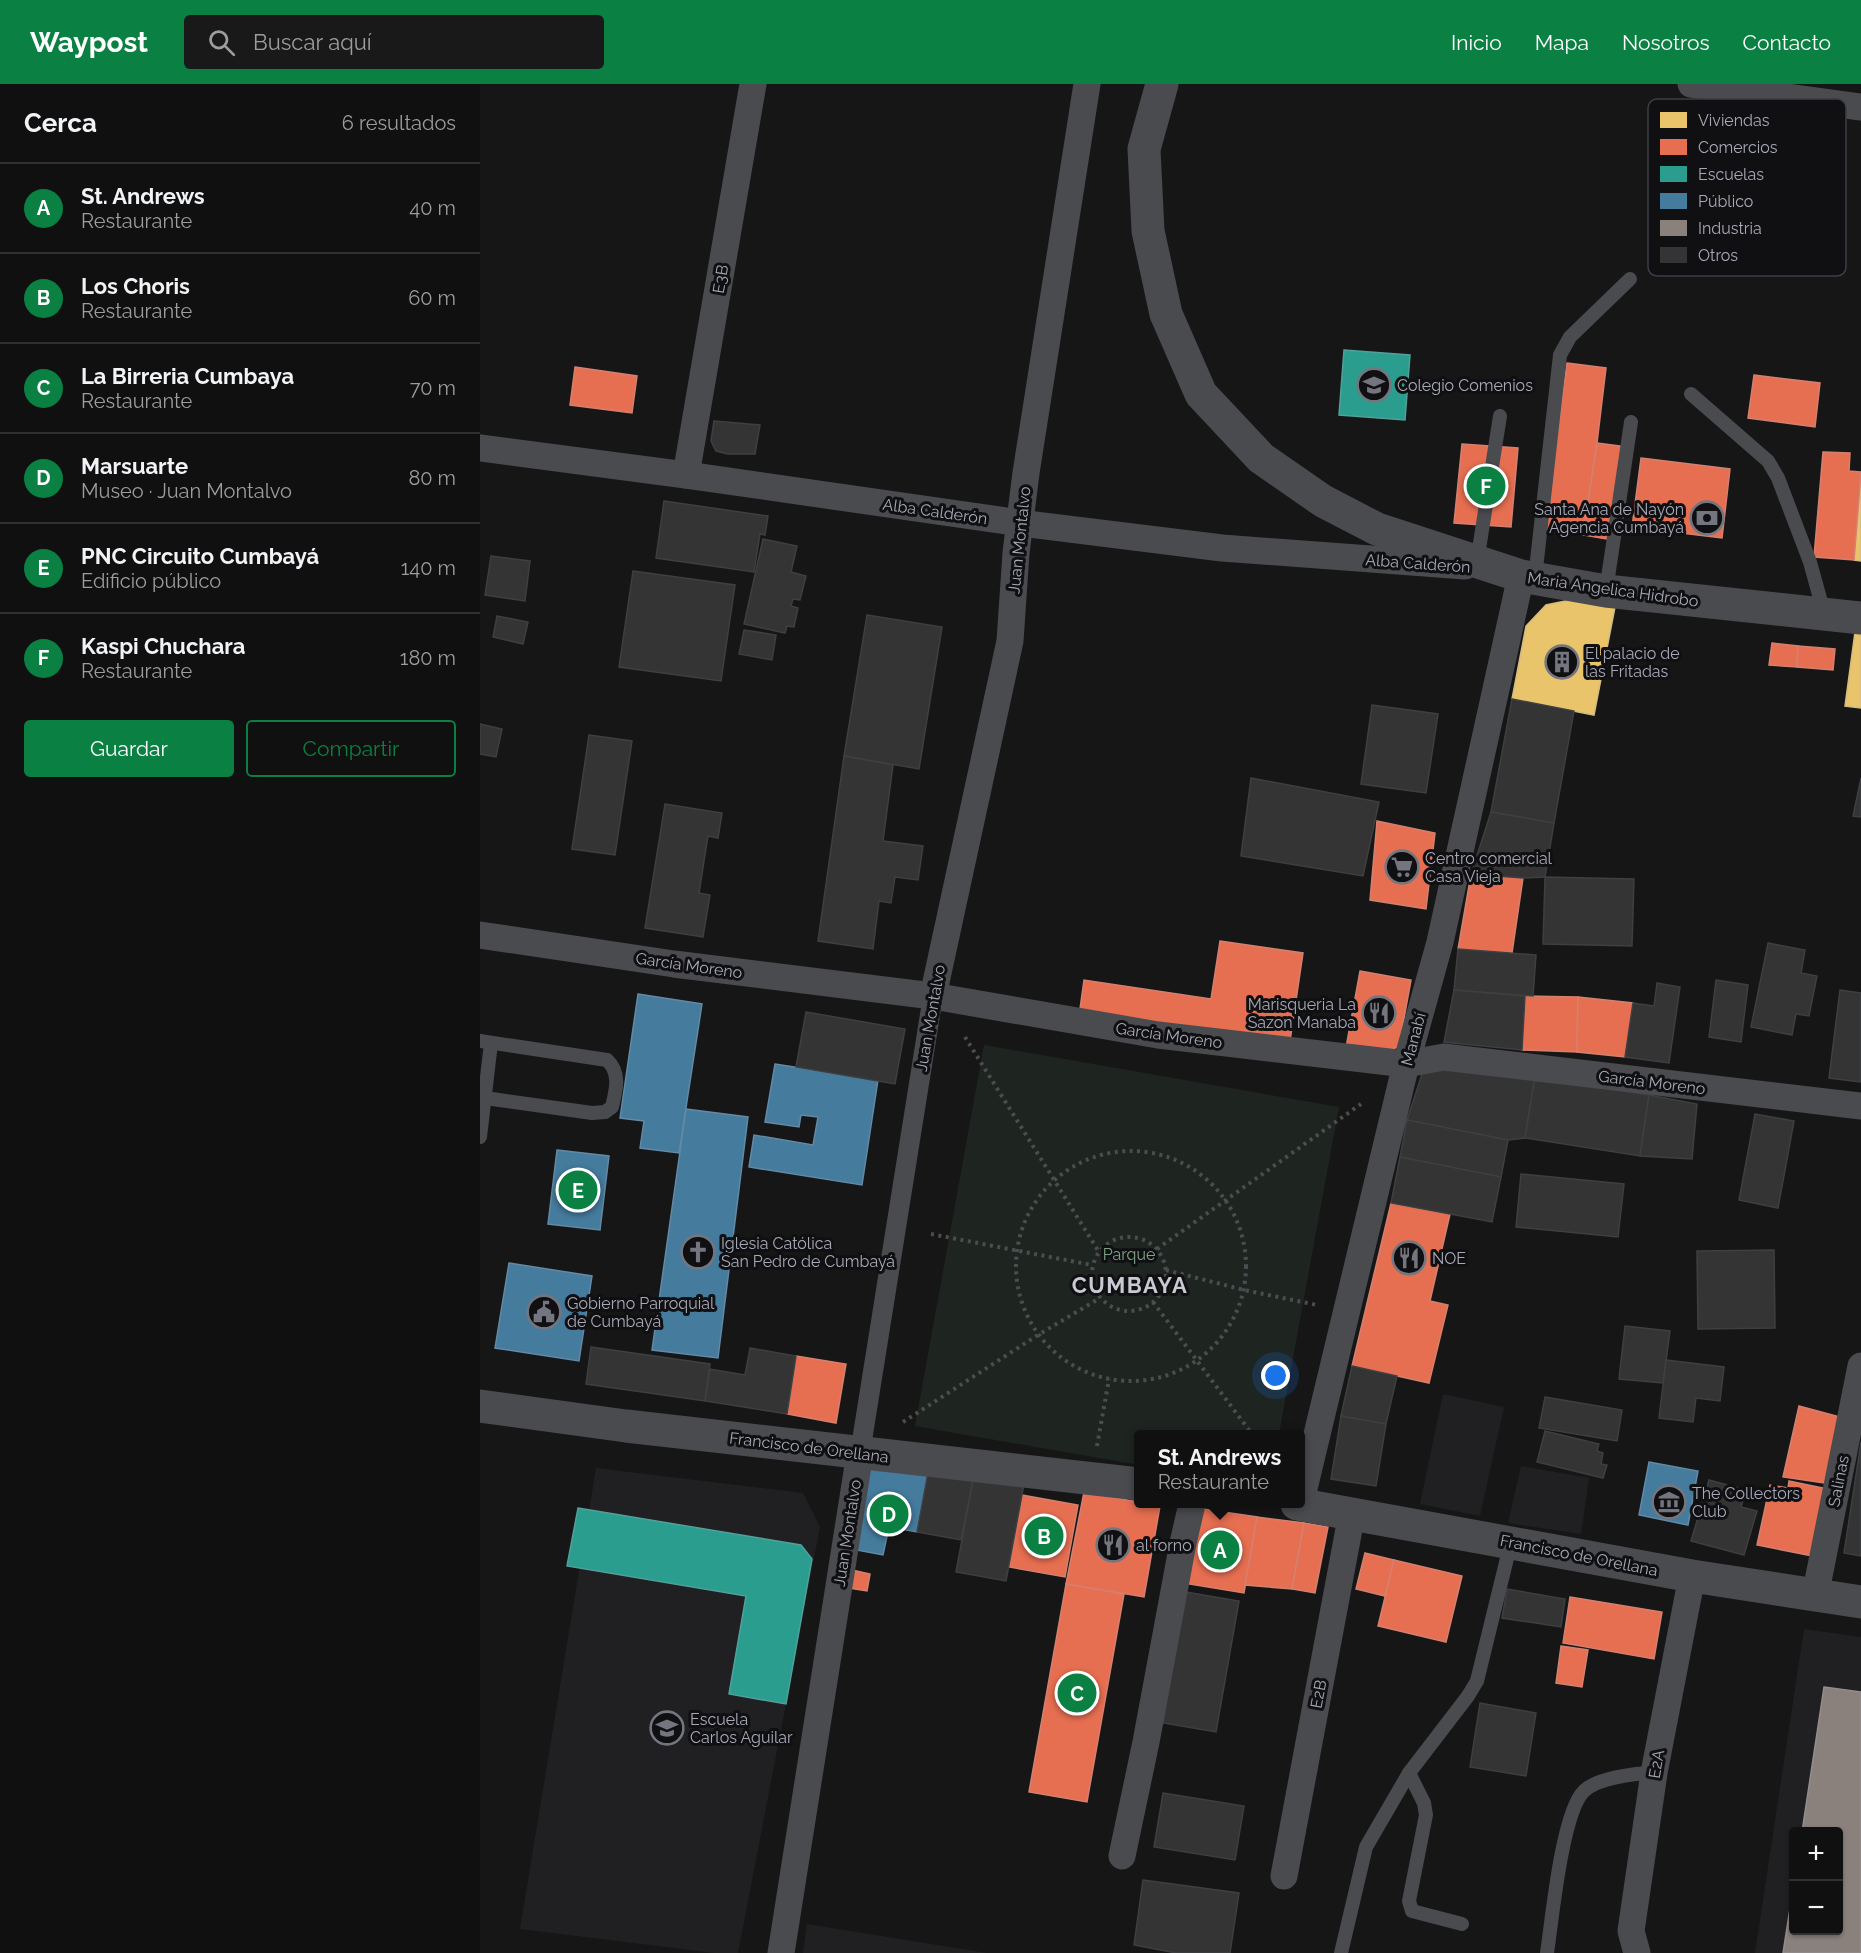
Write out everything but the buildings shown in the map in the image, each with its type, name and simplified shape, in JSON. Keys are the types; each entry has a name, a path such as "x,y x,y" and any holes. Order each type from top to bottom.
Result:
{"street":[{"name":"E3B","path":"686,475 753,84"},
{"name":"Juan Montalvo","path":"781,1953 933,996 1010,641 1020,523 1033,426 1087,84"},
{"name":"Maria Angelica Hidrobo","path":"1162,84 1144,149 1148,231 1166,314 1201,394 1261,458 1323,501 1377,529 1508,571 1606,591 1861,618"},
{"path":"1691,84 1802,99"},
{"path":"1846,105 1861,107"},
{"name":"Alba Calderón","path":"480,448 1020,523 1222,548 1508,571"},
{"name":"Manabí","path":"1305,1482 1406,1064 1440,942 1508,571"},
{"name":"García Moreno","path":"480,935 674,964 933,996 1158,1035 1406,1064 1444,1058 1861,1106"},
{"name":"Salinas","path":"1815,1596 1861,1366"},
{"name":"Francisco de Orellana","path":"480,1406 626,1426 1134,1483"},
{"name":"Francisco de Orellana","path":"1305,1504 1692,1576 1861,1602"},
{"path":"1122,1856 1191,1508"},
{"name":"E2B","path":"1284,1876 1352,1513"},
{"name":"E2A","path":"1637,1953 1631,1931 1654,1773 1692,1576"}],"lane":[{"path":"1508,571 1560,355 1570,337 1630,279"},
{"path":"1691,394 1768,461 1778,478 1810,562 1825,615"},
{"path":"1500,416 1508,571"},
{"path":"1606,591 1631,422"},
{"path":"480,1137 485,1098 485,1042 607,1060 616,1073 612,1107 605,1112 592,1113 485,1098"},
{"path":"1341,1953 1366,1847 1409,1773 1468,1696 1476,1681 1510,1542"},
{"path":"1409,1773 1425,1803 1426,1815 1409,1901 1412,1911 1462,1924"},
{"path":"1547,1953 1565,1835 1583,1792 1598,1782 1641,1773 1654,1773"}],"path":[{"path":"964,1037 1099,1252"},
{"path":"1157,1249 1361,1104"},
{"path":"1131,1151 1158,1154 1185,1164 1207,1180 1226,1201 1238,1221 1244,1244 1247,1267 1244,1290 1229,1325 1218,1341 1198,1360 1173,1373 1146,1380 1118,1381 1095,1376 1073,1366 1054,1353 1038,1335 1026,1316 1019,1295 1015,1273 1016,1250 1024,1224 1036,1201 1054,1180 1077,1165 1103,1155 1131,1151"},
{"path":"931,1234 1092,1264"},
{"path":"1127,1236 1149,1242 1164,1259 1165,1282 1161,1293 1144,1308 1126,1311 1109,1305 1100,1298 1091,1276 1092,1264 1099,1252 1106,1244 1127,1236"},
{"path":"1166,1270 1244,1290 1321,1306"},
{"path":"899,1424 1100,1298"},
{"path":"1153,1302 1249,1430"},
{"path":"1095,1455 1108,1379"}],"shaded area":[{"path":"1443,1394 1504,1407 1480,1516 1420,1504"},
{"path":"1521,1466 1589,1478 1581,1534 1508,1523"},
{"name":"Escuela Carlos Aguilar","path":"596,1468 803,1493 820,1527 738,1953 714,1953 520,1929"},
{"path":"1804,1629 1861,1637 1861,1953 1755,1953"},
{"path":"807,1924 987,1953 803,1953"}],"green space":[{"name":"Parque","path":"984,1045 1339,1107 1280,1430 1134,1430 1134,1464 915,1426"}],"place":[{"name":"Colegio Comenios","path":"1374,385"},
{"name":"Kaspi Chuchara","path":"1486,486"},
{"name":"Santa Ana de Nayón Agencia Cumbayá","path":"1707,518"},
{"name":"El palacio de las Fritadas","path":"1562,662"},
{"name":"Centro comercial Casa Vieja","path":"1402,867"},
{"name":"Marisqueria La Sazon Manaba","path":"1379,1013"},
{"name":"PNC Circuito Cumbayá","path":"578,1190"},
{"name":"Iglesia Católica San Pedro de Cumbayá","path":"698,1252"},
{"name":"NOE","path":"1409,1258"},
{"name":"Gobierno Parroquial de Cumbayá","path":"544,1312"},
{"name":"The Collectors Club","path":"1669,1502"},
{"name":"Marsuarte","path":"889,1514"},
{"name":"Los Choris","path":"1044,1536"},
{"name":"al forno","path":"1113,1545"},
{"name":"St. Andrews","path":"1220,1550"},
{"name":"La Birreria Cumbaya","path":"1077,1693"},
{"name":"Escuela Carlos Aguilar","path":"667,1728"}],"district":[{"name":"CUMBAYA","path":"1130,1285"}]}
